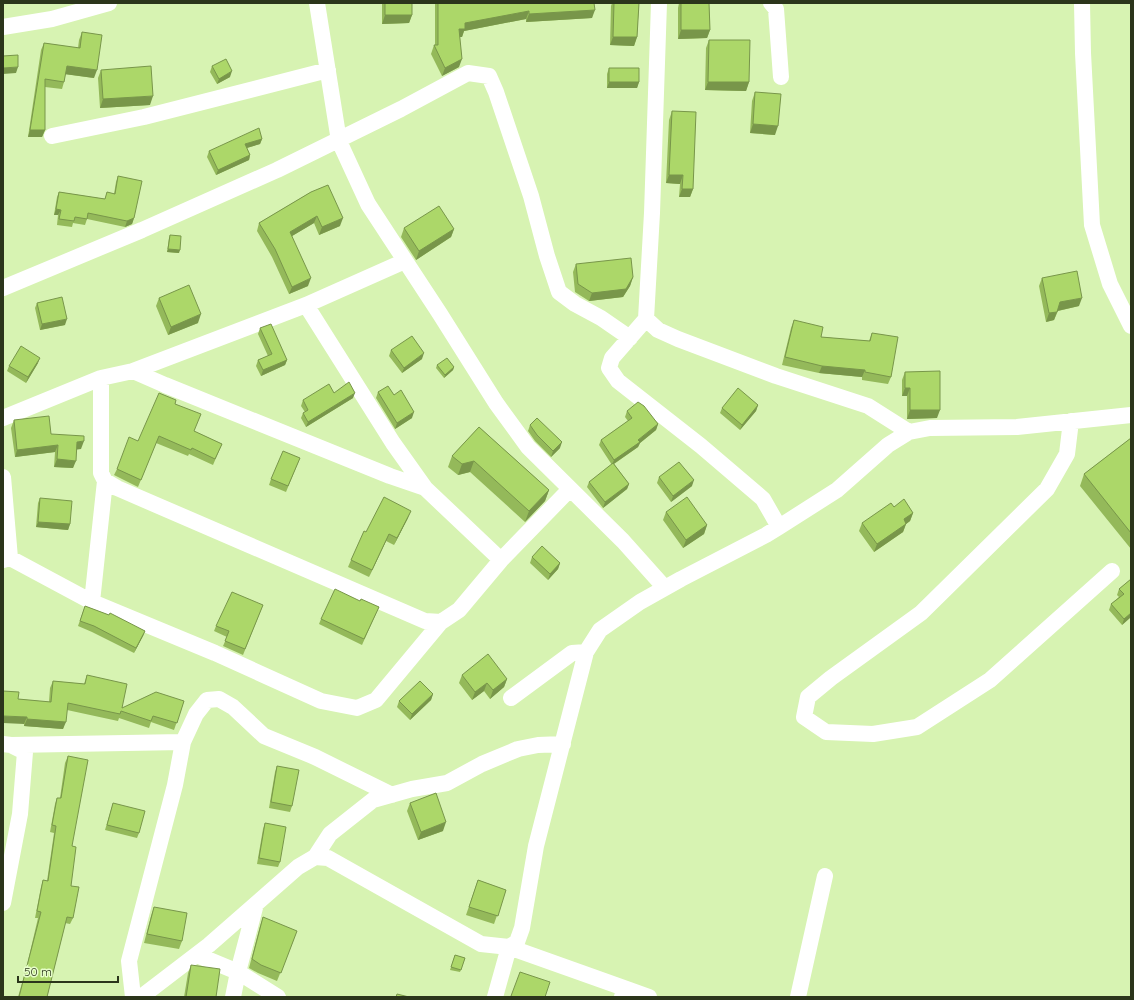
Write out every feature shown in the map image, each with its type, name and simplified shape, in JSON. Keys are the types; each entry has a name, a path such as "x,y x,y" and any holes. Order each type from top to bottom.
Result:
{"street":[{"path":"3,27 52,18 109,3"},
{"path":"318,3 339,140 368,204 518,435 528,447 623,541 665,588"},
{"path":"659,3 652,213 646,319 612,358 610,368 618,381 700,446 763,499 779,527"},
{"path":"771,3 776,9 781,77"},
{"path":"1082,3 1083,52 1092,225 1110,284 1131,326"},
{"path":"52,136 144,117 328,70"},
{"path":"3,288 142,230 277,170 468,74 489,76 496,92 531,196 547,256 560,292 575,304 601,318 630,338"},
{"path":"3,418 101,378 133,371 306,305 405,261"},
{"path":"306,305 393,443 425,488 501,560"},
{"path":"646,319 658,330 678,339 776,376 868,406 909,432"},
{"path":"133,371 390,476 425,488"},
{"path":"92,602 105,481 101,473 101,378"},
{"path":"495,997 509,947 517,942 522,928 536,846 586,652 600,630 640,602 766,535 837,490 888,445 909,432 930,428 1016,427 1131,415"},
{"path":"1070,421 1068,454 1047,489 921,613 808,697 804,717 826,732 873,734 917,727 990,680 1112,571"},
{"path":"3,477 7,559 92,602 215,653 321,701 357,708 376,700 441,622 459,610 501,560 570,489"},
{"path":"105,481 425,621 441,622"},
{"path":"511,698 572,653 586,652"},
{"path":"133,997 129,960 175,785 183,742 196,714 207,700 219,699 233,707 264,736 315,757 392,795"},
{"path":"7,744 183,742"},
{"path":"3,903 20,814 25,752 7,744"},
{"path":"141,997 197,955 298,867 315,857 330,834 374,800 412,789 447,783 482,764 518,749 538,745 563,744"},
{"path":"315,857 328,858 482,944 509,947 623,993 649,997"},
{"path":"798,997 825,876"},
{"path":"233,997 256,904"},
{"path":"197,955 238,972 278,997"}],"building":[{"path":"385,3 412,3 412,15 385,15"},
{"path":"438,3 594,3 595,10 529,14 529,11 465,23 465,29 459,29 462,59 445,68 434,45 438,45"},
{"path":"614,3 639,3 637,37 613,37"},
{"path":"681,3 709,3 710,30 681,30"},
{"path":"82,32 102,35 97,70 67,66 64,82 45,79 45,130 30,130 44,43 80,48"},
{"path":"709,40 750,40 749,82 708,82"},
{"path":"18,55 18,67 3,68 3,56"},
{"path":"226,59 232,71 219,79 212,66"},
{"path":"151,66 153,96 103,99 101,70"},
{"path":"609,68 639,68 639,82 609,82"},
{"path":"755,92 781,94 778,126 753,124"},
{"path":"672,111 696,112 693,189 682,189 683,175 669,175"},
{"path":"259,128 262,139 245,144 250,155 218,170 209,151"},
{"path":"118,176 142,181 134,218 127,221 88,213 87,219 75,217 74,221 59,219 61,210 56,209 59,192 105,199 107,192 115,194"},
{"path":"328,185 343,218 322,227 317,216 290,232 311,278 292,287 275,249 259,223 311,192"},
{"path":"439,206 454,229 419,251 404,228"},
{"path":"170,235 181,236 180,250 168,249"},
{"path":"631,258 633,277 626,289 592,293 578,284 576,264"},
{"path":"1077,271 1082,298 1060,302 1057,312 1049,313 1042,278"},
{"path":"189,285 201,314 171,327 159,298"},
{"path":"62,297 67,319 42,324 37,303"},
{"path":"794,320 823,327 821,337 870,341 872,333 898,337 891,377 865,372 865,370 822,366 785,357"},
{"path":"271,324 287,360 263,370 258,360 272,354 260,328"},
{"path":"412,336 424,353 404,368 391,350"},
{"path":"21,346 40,358 28,377 9,366"},
{"path":"447,358 454,367 445,375 437,365"},
{"path":"940,371 940,410 910,410 910,388 905,388 905,372"},
{"path":"349,382 355,393 308,422 303,413 308,410 303,400 329,384 334,393"},
{"path":"388,386 394,395 401,390 414,412 397,423 378,392"},
{"path":"738,388 758,405 742,425 722,408"},
{"path":"159,393 176,400 175,404 201,414 194,431 222,444 215,459 192,448 191,450 159,436 141,480 117,469 129,437 138,441"},
{"path":"638,402 644,406 658,424 638,440 640,442 614,460 601,440 632,418 627,411"},
{"path":"49,416 51,434 84,436 84,441 77,442 76,461 57,459 58,445 17,450 14,420"},
{"path":"537,418 562,442 553,451 537,435 530,425"},
{"path":"479,427 549,490 529,511 474,461 462,464 452,456"},
{"path":"1131,438 1131,533 1084,474"},
{"path":"283,451 300,458 288,486 271,479"},
{"path":"679,462 694,480 673,496 659,477"},
{"path":"613,463 629,484 605,502 589,482"},
{"path":"384,497 411,511 397,538 389,534 372,570 351,560 364,531 366,532"},
{"path":"687,497 707,525 686,540 666,512"},
{"path":"40,498 72,501 70,524 38,522"},
{"path":"904,499 913,513 904,519 906,524 877,544 862,523 891,503 894,507"},
{"path":"542,546 560,563 550,574 532,557"},
{"path":"1131,579 1131,613 1124,619 1111,604 1124,594 1119,589"},
{"path":"335,589 360,601 361,599 379,607 364,639 321,619"},
{"path":"232,592 263,605 245,649 225,641 229,631 216,626"},
{"path":"85,606 109,615 110,613 145,631 136,648 94,626 80,621"},
{"path":"488,654 507,679 493,690 487,683 475,692 462,675"},
{"path":"87,675 127,684 122,708 156,692 184,701 177,723 153,716 151,721 121,711 120,714 68,703 66,722 27,719 27,717 3,716 3,691 19,692 18,699 51,702 53,681 85,684"},
{"path":"420,681 433,694 412,714 399,701"},
{"path":"68,756 88,760 72,846 76,847 71,886 79,887 73,918 67,917 47,997 19,997 41,912 37,911 43,880 48,881 56,826 52,825 57,798 61,798"},
{"path":"277,766 299,770 292,806 271,802"},
{"path":"436,793 446,822 421,832 410,803"},
{"path":"113,803 145,811 139,833 107,825"},
{"path":"265,823 286,827 280,862 259,858"},
{"path":"478,880 506,890 498,916 469,907"},
{"path":"154,907 187,913 182,941 147,934"},
{"path":"263,917 297,931 281,973 261,965 252,959"},
{"path":"455,955 465,958 461,970 451,967"},
{"path":"191,965 220,969 216,997 186,997"},
{"path":"520,972 550,982 545,997 511,996"},
{"path":"397,994 409,997 396,997"}]}
